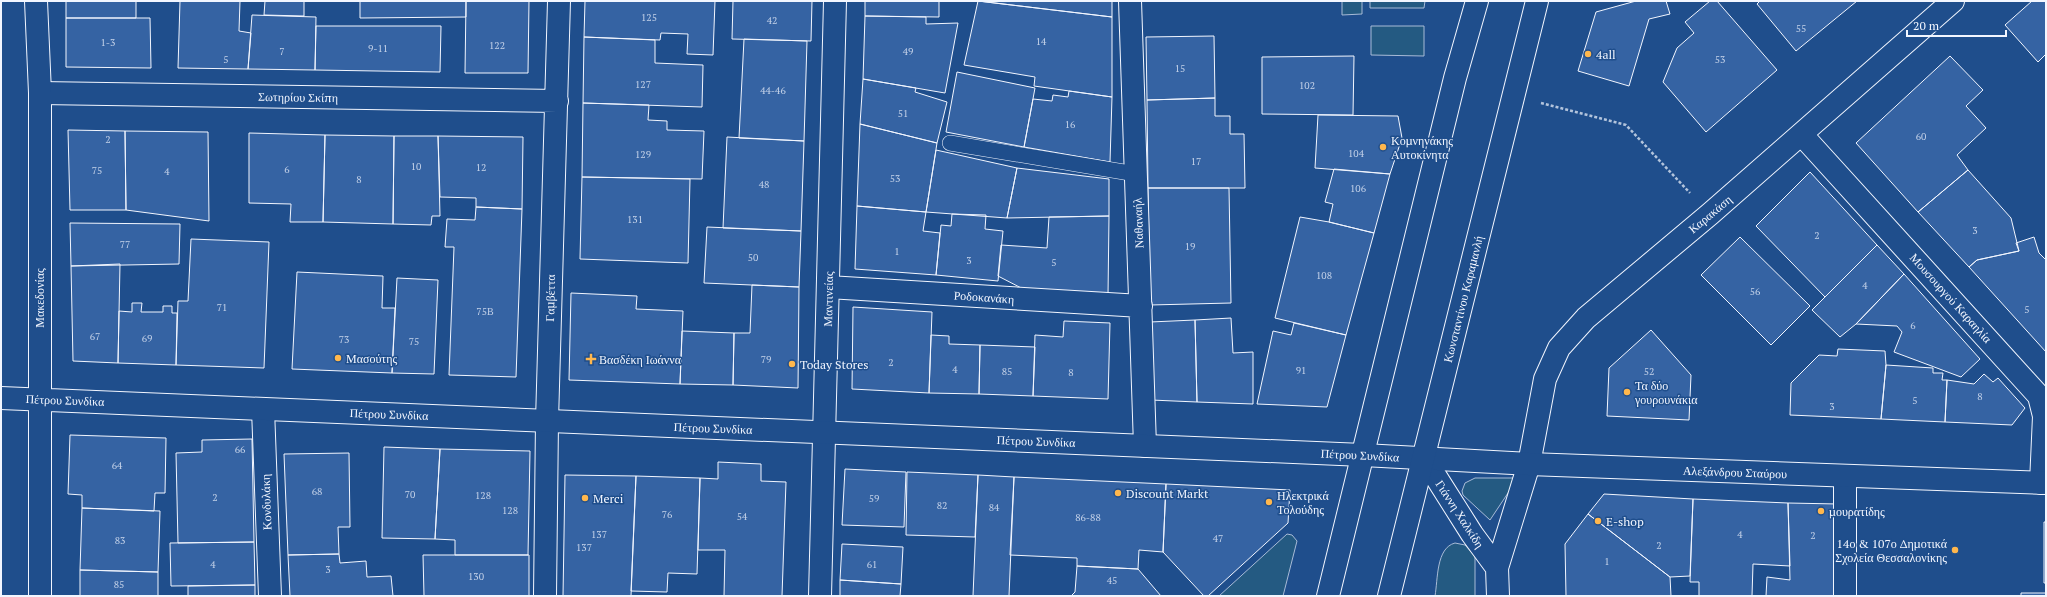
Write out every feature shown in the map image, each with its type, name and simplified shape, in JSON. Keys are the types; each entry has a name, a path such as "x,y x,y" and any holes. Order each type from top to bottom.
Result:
{"street":[{"name":"Μακεδονίας","path":"36,1 40,93 38,399 40,596"},
{"name":"Γαμβέττα","path":"545,596 547,421 560,1"},
{"name":"Μαντινείας","path":"820,596 835,1"},
{"name":"Ναθαναήλ","path":"1130,1 1145,446"},
{"path":"1328,596 1455,78 1476,1"},
{"name":"Κωνσταντίνου Καραμανλή","path":"1388,596 1424,458 1537,1"},
{"name":"Καρακάση","path":"1529,464 1545,379 1559,348 1586,318 1802,135 1953,1"},
{"name":"Σωτηρίου Σκίπη","path":"40,93 557,101"},
{"name":"Μουσουργού Καραηλία","path":"1802,135 2039,396 2044,416 2043,483"},
{"name":"Ροδοκανάκη","path":"828,287 1141,306"},
{"name":"Πέτρου Συνδίκα","path":"1,398 1424,458"},
{"name":"Κονδυλάκη","path":"263,409 270,596"},
{"name":"Αλεξάνδρου Σταύρου","path":"1424,458 1529,464 2043,483"},
{"name":"Γιάννη Χαλκίδη","path":"1424,458 1472,534 1497,568"},
{"name":"Γιάννη Χαλκίδη","path":"1498,596 1497,568 1529,464"},
{"path":"1845,476 1845,596"}],"lane":[{"path":"950,143 1136,174"}],"path":[{"path":"1514,95 1626,125 1710,214"}],"shaded area":[{"path":"1342,1 1362,1 1362,14 1342,15"},
{"path":"1370,1 1425,1 1424,8 1370,8"},
{"path":"1371,26 1424,26 1424,56 1371,55"},
{"path":"1475,478 1518,478 1490,520 1463,495 1462,491 1465,483"},
{"path":"1287,534 1292,535 1297,541 1283,596 1219,596"},
{"path":"1455,543 1465,545 1475,556 1475,596 1435,596 1441,557 1449,546"}],"building":[{"path":"66,1 136,1 136,18 66,18"},
{"path":"180,1 240,1 239,31 251,33 248,69 178,68"},
{"path":"265,1 304,1 304,16 264,15"},
{"path":"360,1 466,1 466,17 360,18"},
{"path":"466,1 529,1 528,73 465,73"},
{"path":"585,1 715,1 713,55 687,54 688,34 661,33 660,40 584,37"},
{"path":"733,1 812,1 811,41 732,39"},
{"path":"865,1 939,1 939,17 865,16"},
{"path":"978,1 1112,1 1112,17"},
{"path":"978,1 1112,17 1112,97 1034,86 1035,77 964,65"},
{"path":"1636,1 1666,1 1670,14 1649,19 1629,86 1578,71 1596,12"},
{"path":"1710,1 1717,1 1777,70 1706,132 1663,82 1677,48 1694,33 1685,22"},
{"path":"1760,1 1857,1 1796,51 1757,4"},
{"path":"2032,1 2046,1 2046,54 2038,62 2005,25"},
{"path":"252,15 316,17 315,70 248,69"},
{"path":"865,16 926,17 926,24 958,23 945,93 863,79"},
{"path":"66,18 150,18 151,68 66,67"},
{"path":"316,26 441,26 440,72 315,70"},
{"path":"1214,36 1215,98 1147,100 1146,37"},
{"path":"584,37 655,40 655,63 703,65 702,107 583,103"},
{"path":"744,39 807,41 804,141 739,138"},
{"path":"1354,56 1353,115 1262,114 1262,57"},
{"path":"1950,56 1983,90 1966,106 1986,128 1957,155 1968,170 1918,212 1856,143"},
{"path":"957,72 1035,88 1024,147 946,132"},
{"path":"863,79 916,88 915,92 947,102 937,143 860,124"},
{"path":"1069,91 1112,97 1110,162 1024,147 1033,99 1052,101 1053,95 1068,97"},
{"path":"1215,98 1215,116 1230,116 1230,134 1244,134 1245,188 1148,188 1147,100"},
{"path":"583,103 649,105 648,120 667,121 667,130 704,131 702,179 582,177"},
{"path":"1318,115 1398,116 1402,138 1390,174 1315,168"},
{"path":"860,124 937,143 926,212 857,206"},
{"path":"68,130 125,131 126,210 70,210"},
{"path":"125,131 208,132 209,221 126,210"},
{"path":"249,133 325,135 323,222 290,222 291,204 249,203"},
{"path":"325,135 394,136 393,224 323,222"},
{"path":"394,136 438,136 440,216 432,216 431,225 393,224"},
{"path":"438,136 523,137 522,209 476,207 476,198 440,197"},
{"path":"727,137 804,141 801,231 723,228"},
{"path":"936,150 1017,168 1007,218 926,212"},
{"path":"1017,168 1109,179 1109,216 1007,218"},
{"path":"1334,169 1390,174 1374,233 1329,222 1333,204 1325,202"},
{"path":"1968,170 2011,218 2019,251 1977,260 1969,267 1918,212"},
{"path":"1810,172 1877,245 1825,297 1756,226"},
{"path":"582,177 690,179 688,263 580,259"},
{"path":"1148,188 1229,188 1231,303 1150,305"},
{"path":"857,206 926,212 923,231 940,233 936,275 855,269"},
{"path":"476,207 522,209 516,377 449,375 454,247 445,247 447,219 475,220"},
{"path":"952,214 986,215 985,229 1003,231 998,281 936,275 941,225 951,226"},
{"path":"1109,216 1108,296 1027,291 998,276 1001,245 1047,248 1049,217"},
{"path":"1300,217 1329,222 1374,233 1346,335 1275,318"},
{"path":"70,223 180,224 179,264 71,266"},
{"path":"707,227 801,231 799,287 704,283"},
{"path":"1740,237 1810,306 1771,345 1701,275"},
{"path":"2034,237 2039,253 2046,260 2046,352 1969,267 1977,260 2019,251 2016,243"},
{"path":"191,239 269,242 264,368 176,365 178,301 188,301"},
{"path":"1877,245 1904,274 1856,324 1840,337 1812,310"},
{"path":"120,264 118,363 73,361 71,266"},
{"path":"297,272 383,276 382,308 395,308 392,373 292,369"},
{"path":"1904,274 1980,359 1961,377 1894,352 1902,332 1897,326 1856,324"},
{"path":"397,278 438,280 434,374 392,373"},
{"path":"752,285 799,287 798,388 733,385 734,333 750,333"},
{"path":"571,293 637,296 636,309 683,311 680,384 569,380"},
{"path":"132,303 142,303 141,312 163,312 163,306 172,306 172,313 177,313 176,365 118,363 119,311 132,312"},
{"path":"853,307 932,312 929,393 852,389"},
{"path":"1231,318 1233,353 1253,352 1253,404 1197,402 1195,320"},
{"path":"1195,320 1197,402 1151,400 1150,322"},
{"path":"1064,321 1110,323 1108,399 1033,396 1035,335 1063,337"},
{"path":"1294,323 1346,335 1327,407 1257,404 1273,331 1291,335"},
{"path":"1651,330 1691,375 1689,420 1607,416 1609,368"},
{"path":"682,331 734,333 733,385 680,384"},
{"path":"931,335 949,336 949,344 980,345 979,394 929,393"},
{"path":"980,345 1035,347 1033,396 979,394"},
{"path":"1838,349 1885,351 1886,365 1881,419 1790,415 1791,383 1819,355 1837,356"},
{"path":"1886,365 1933,368 1933,373 1943,373 1942,380 1947,380 1945,422 1881,419"},
{"path":"1984,374 1993,382 1998,378 2025,408 2012,425 1945,422 1947,380 1974,384"},
{"path":"70,435 166,438 165,493 155,493 154,511 82,508 82,495 68,494"},
{"path":"252,439 254,542 178,543 176,453 202,452 202,440"},
{"path":"384,447 440,449 435,539 382,538"},
{"path":"440,449 530,451 528,555 455,555 455,540 435,539"},
{"path":"349,453 350,527 338,527 339,554 288,555 284,454"},
{"path":"718,462 761,464 761,481 786,482 782,596 724,596 725,550 698,550 700,478 718,479"},
{"path":"845,469 906,472 904,527 842,525"},
{"path":"907,472 978,475 975,537 906,535"},
{"path":"565,475 636,476 631,596 563,596"},
{"path":"978,475 1014,477 1009,596 973,596"},
{"path":"636,476 700,478 697,574 668,573 667,592 631,591"},
{"path":"1014,477 1166,484 1163,552 1139,550 1138,569 1077,566 1077,558 1010,555"},
{"path":"1166,484 1290,490 1288,523 1208,596 1204,596 1163,552"},
{"path":"1604,494 1693,499 1690,576 1670,577 1588,514"},
{"path":"1693,499 1788,503 1790,566 1753,564 1752,596 1699,596 1699,582 1690,582"},
{"path":"1788,503 1838,504 1838,596 1766,596 1767,577 1790,580"},
{"path":"82,508 160,511 158,572 80,570"},
{"path":"1588,514 1670,577 1671,596 1566,596 1565,544"},
{"path":"2044,522 2046,522 2046,583 2044,583"},
{"path":"254,542 255,585 171,586 170,543"},
{"path":"842,544 903,547 901,584 840,580"},
{"path":"339,554 340,563 366,561 367,577 391,576 393,596 290,596 288,555"},
{"path":"423,555 529,555 529,596 424,596"},
{"path":"1077,566 1138,569 1161,596 1071,596 1075,592"},
{"path":"80,570 158,572 158,596 80,596"},
{"path":"840,580 901,584 900,596 840,596"},
{"path":"255,585 255,596 188,596 188,586"},
{"path":"2021,593 2046,593 2046,596 2021,596"}],"place":[{"name":"4all","path":"1588,54"},
{"name":"Κομνηνάκης Αυτοκίνητα","path":"1383,147"},
{"name":"Μασούτης","path":"338,358"},
{"name":"Βασδέκη Ιωάννα","path":"591,359"},
{"name":"Today Stores","path":"792,364"},
{"name":"Τα δύο γουρουνάκια","path":"1627,392"},
{"name":"Discount Markt","path":"1118,493"},
{"name":"Merci","path":"585,498"},
{"name":"Ηλεκτρικά Τολούδης","path":"1269,502"},
{"name":"μουρατίδης","path":"1821,511"},
{"name":"E-shop","path":"1598,521"},
{"name":"14ο & 107ο Δημοτικά Σχολεία Θεσσαλονίκης","path":"1955,550"}]}
